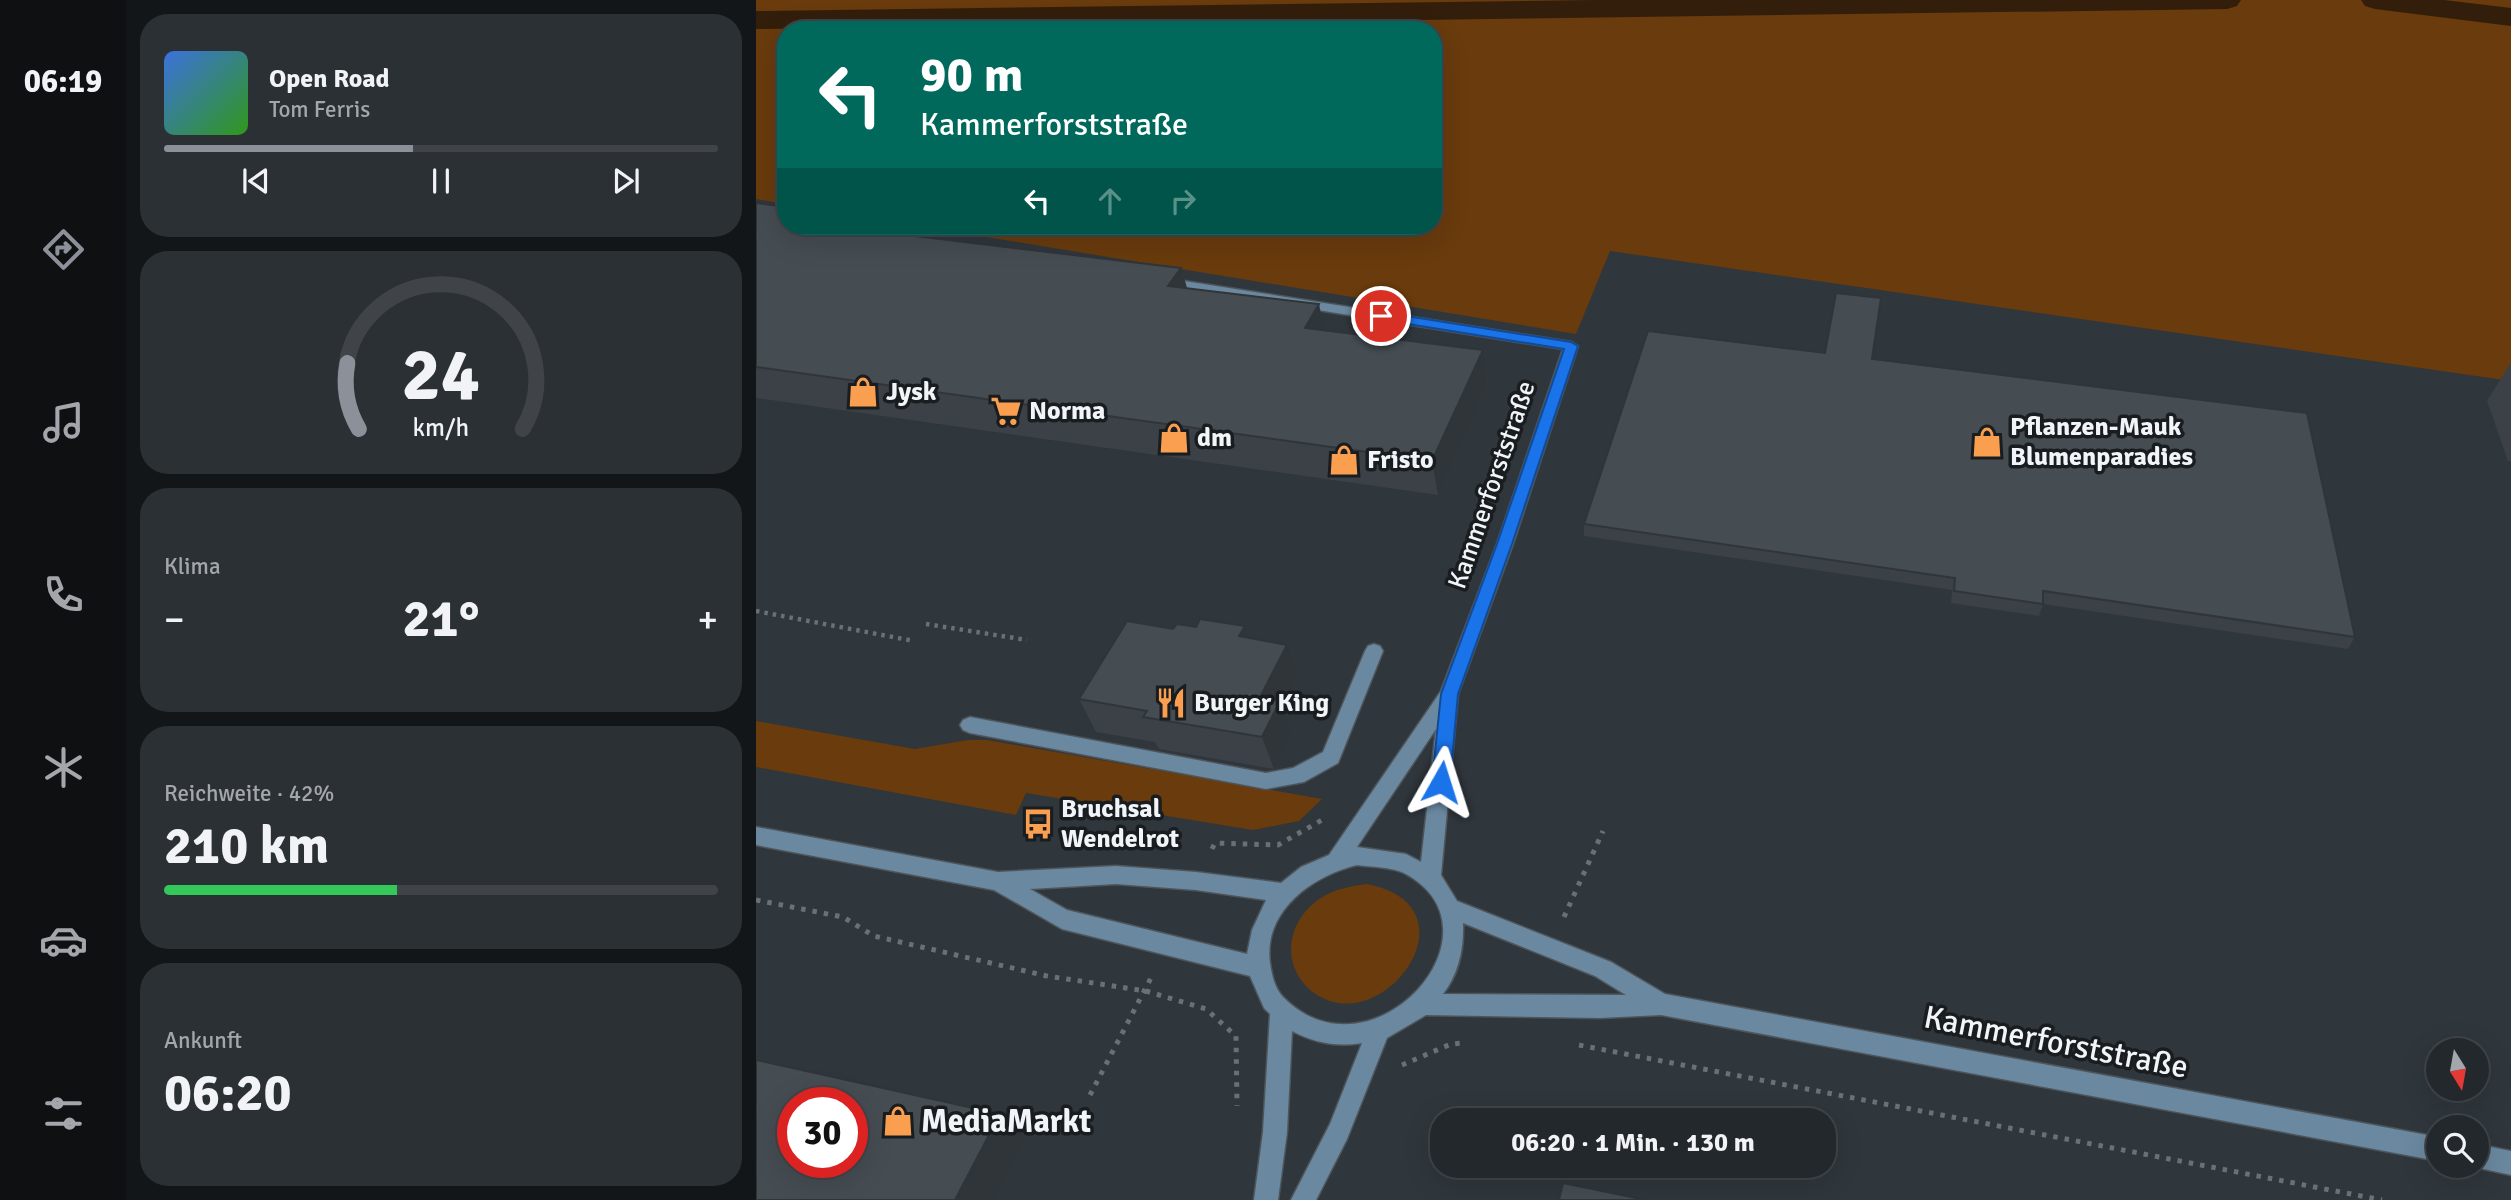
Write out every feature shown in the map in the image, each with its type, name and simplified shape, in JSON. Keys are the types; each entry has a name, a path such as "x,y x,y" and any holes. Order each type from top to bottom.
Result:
{"street":[{"name":"Kammerforststraße","path":"1157,281 1571,346 1505,544 1449,694 1337,860"},
{"path":"970,725 1266,780 1297,776 1331,757 1374,651"},
{"name":"Kammerforststraße","path":"1430,876 1449,694"},
{"path":"756,836 998,881 1116,875 1196,881 1284,893"},
{"path":"1357,856 1397,859 1430,876 1443,891 1452,909 1455,933 1451,958 1440,982 1422,1004 1402,1019 1379,1029 1343,1035 1309,1030 1281,1014 1265,993 1257,967 1262,928 1284,893 1309,874 1337,860 1357,856"},
{"path":"998,881 1062,919 1257,967"},
{"name":"Kammerforststraße","path":"1452,909 1604,969 1661,1004"},
{"name":"Kammerforststraße","path":"1422,1004 1600,1007 1661,1004 2426,1147"},
{"path":"1266,1200 1275,1132 1281,1014"},
{"path":"1303,1200 1339,1131 1379,1029"},
{"path":"2489,1159 2511,1163"}],"path":[{"path":"756,611 914,641"},
{"path":"926,624 1027,640"},
{"path":"1196,881 1215,843 1278,845 1326,818"},
{"path":"756,900 843,917 874,936 1047,976 1146,991 1206,1009 1236,1036 1237,1129 1275,1132"},
{"path":"1090,1095 1146,991 1166,943"},
{"path":"1395,1075 1401,1066 1451,1044 1476,1042"},
{"path":"1573,1044 1623,1051 2382,1200"}],"shaded area":[{"path":"756,0 2511,0 2511,381 1610,251 1576,334 975,235 1442,235 1442,21 777,21 777,202 756,199"},
{"path":"756,721 915,749 968,740 987,740 1322,799 1299,821 1253,830 1026,793 1016,815 756,767"},
{"path":"1367,884 1400,897 1416,917 1419,940 1410,964 1392,985 1369,999 1343,1003 1317,995 1304,984 1296,971 1292,957 1295,929 1312,904 1326,895"}],"building":[{"path":"756,203 777,206 777,235 907,235 1181,268 1168,286 1319,304 1305,328 1483,350 1432,461 756,367"},
{"path":"1836,293 1881,298 1872,359 2307,413 2355,637 2043,591 2043,604 1954,591 1955,578 1584,524 1648,331 1825,353"},
{"path":"1200,619 1245,626 1239,636 1287,645 1260,697 1280,701 1262,737 1143,717 1147,711 1079,699 1127,621 1173,629 1177,624 1196,627"},
{"name":"MediaMarkt","path":"756,1060 1000,1114 955,1200 756,1200"},
{"path":"1563,1183 1646,1200 1559,1200"}],"waterway":[{"path":"756,20 2227,0"},
{"path":"2375,0 2511,17"}],"place":[{"name":"Jysk","path":"863,392"},
{"name":"Norma","path":"1006,411"},
{"name":"dm","path":"1174,438"},
{"name":"Pflanzen-Mauk Blumenparadies","path":"1987,442"},
{"name":"Fristo","path":"1344,460"},
{"name":"Burger King","path":"1171,703"},
{"name":"Bruchsal Wendelrot","path":"1038,824"},
{"name":"MediaMarkt","path":"898,1121"}],"route":[{"path":"1381,316 1571,346 1505,544 1449,694 1441,782"}]}
